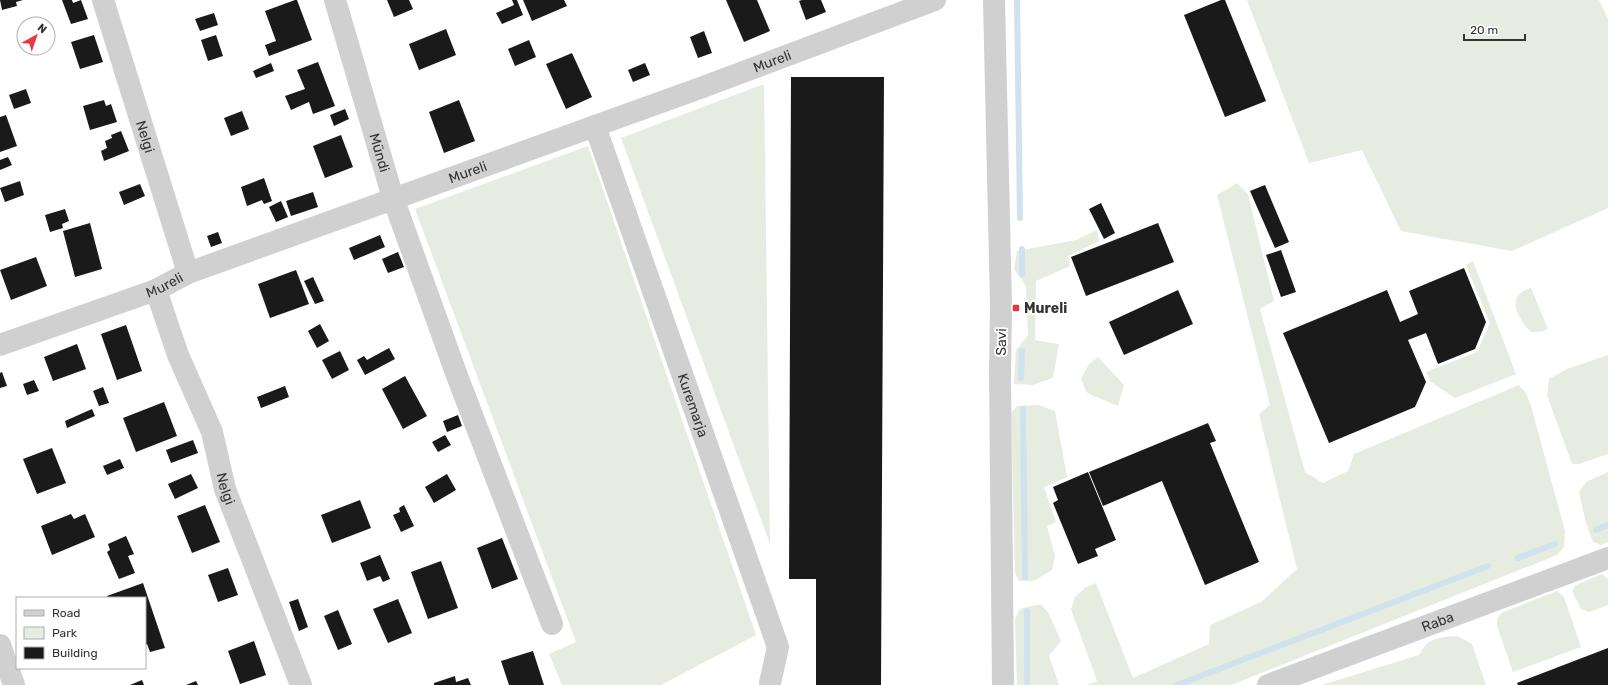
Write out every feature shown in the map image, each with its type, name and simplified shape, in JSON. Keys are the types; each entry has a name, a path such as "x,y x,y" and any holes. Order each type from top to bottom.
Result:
{"street":[{"name":"Nelgi","path":"103,0 188,273"},
{"name":"Mündi","path":"336,0 393,198 552,624"},
{"name":"Mureli","path":"0,345 156,290 188,273 595,126 935,0"},
{"name":"Savi","path":"994,0 1001,306 1000,372 1004,685"},
{"name":"Kuremarja","path":"595,126 778,647 770,685"},
{"name":"Nelgi","path":"156,290 178,355 212,432 225,489 301,685"},
{"name":"Raba","path":"1268,685 1608,558"},
{"path":"0,645 14,685"}],"green space":[{"path":"1247,0 1599,0 1608,19 1608,208 1512,251 1401,231 1362,150 1309,163"},
{"path":"764,84 770,544 621,138"},
{"path":"588,146 756,635 661,685 562,685 549,654 576,642 415,209"},
{"path":"1237,183 1248,194 1274,301 1260,309 1305,472 1323,483 1348,471 1354,454 1519,385 1526,393 1531,406 1565,531 1564,547 1557,555 1231,685 1087,685 1097,681 1071,609 1075,597 1086,587 1096,583 1133,678 1209,644 1210,625 1261,602 1297,569 1259,414 1270,405 1217,195"},
{"path":"1097,230 1099,241 1068,256 1070,266 1036,281 1035,340 1059,344 1053,378 1032,385 1014,384 1016,350 1028,335 1026,286 1014,269 1017,251 1076,240"},
{"path":"1473,261 1516,374 1455,398 1431,382 1426,372 1477,352 1490,323 1466,265"},
{"path":"1531,288 1548,329 1541,332 1531,332 1520,318 1516,307 1518,297 1523,291"},
{"path":"1608,355 1608,454 1579,464 1572,464 1547,395 1549,379 1567,369"},
{"path":"1098,357 1124,385 1118,406 1087,393 1081,379 1089,364"},
{"path":"1038,405 1055,411 1067,477 1044,487 1056,522 1047,526 1055,556 1052,570 1034,581 1019,581 1015,573 1011,413 1017,406"},
{"path":"1608,472 1608,542 1601,545 1593,542 1586,523 1579,492 1586,482"},
{"path":"1602,574 1608,579 1608,605 1589,612 1581,609 1572,591 1576,585"},
{"path":"1557,591 1564,597 1581,647 1513,672 1497,626 1497,619 1501,613"},
{"path":"1035,605 1042,605 1049,614 1061,641 1049,656 1059,685 1017,685 1015,619 1020,609"},
{"path":"1458,636 1472,644 1486,685 1322,685 1419,655 1427,644 1435,639"}],"building":[{"path":"0,0 23,0 16,2 17,6 2,10"},
{"path":"62,0 72,0 73,3 81,0 88,19 71,24"},
{"path":"297,0 312,40 269,56 265,45 276,41 265,11"},
{"path":"387,0 409,0 413,9 394,17"},
{"path":"512,0 517,0 523,15 502,24 496,13 514,5"},
{"path":"523,0 564,0 567,6 532,21"},
{"path":"726,0 757,0 770,31 744,42"},
{"path":"821,0 826,12 806,20 799,1"},
{"path":"1221,0 1225,0 1266,101 1225,117 1184,15"},
{"path":"214,13 218,25 200,31 195,19"},
{"path":"446,29 456,55 419,70 409,44"},
{"path":"704,31 712,53 698,58 690,37"},
{"path":"94,35 103,62 80,69 71,42"},
{"path":"216,35 223,56 208,61 201,40"},
{"path":"529,40 536,57 515,66 508,49"},
{"path":"572,53 592,97 566,109 546,64"},
{"path":"318,62 335,106 313,114 309,102 291,110 285,96 305,89 297,70"},
{"path":"271,63 274,71 256,78 253,71"},
{"path":"645,63 650,75 633,82 628,70"},
{"path":"791,77 884,77 881,685 816,685 816,579 789,579"},
{"path":"26,89 31,103 14,109 9,95"},
{"path":"104,100 106,106 111,104 117,122 90,130 83,106"},
{"path":"459,100 475,141 444,153 429,112"},
{"path":"345,109 349,119 334,126 330,115"},
{"path":"242,111 249,129 231,136 224,118"},
{"path":"6,115 17,146 0,152 0,117"},
{"path":"121,131 129,151 104,161 101,151 107,148 105,141 112,138 111,135"},
{"path":"341,135 353,167 325,178 313,146"},
{"path":"8,157 12,165 0,170 0,160"},
{"path":"264,178 272,201 264,204 262,200 247,206 241,187"},
{"path":"20,181 24,195 5,202 0,188"},
{"path":"140,184 145,196 124,205 119,192"},
{"path":"1265,185 1289,242 1275,248 1250,191"},
{"path":"313,192 318,207 291,216 286,201"},
{"path":"281,201 288,217 276,222 269,207"},
{"path":"1101,203 1115,233 1104,239 1089,209"},
{"path":"65,209 69,221 62,224 63,228 50,232 45,215"},
{"path":"90,223 102,269 75,277 63,231"},
{"path":"1158,223 1174,262 1086,296 1071,257"},
{"path":"218,232 222,243 211,247 207,236"},
{"path":"380,235 385,247 354,260 349,248"},
{"path":"1281,250 1296,292 1281,297 1266,255"},
{"path":"398,252 404,267 388,273 382,259"},
{"path":"36,257 47,286 11,300 0,270"},
{"path":"1464,268 1486,322 1475,349 1438,364 1426,333 1408,340 1426,382 1415,407 1329,443 1283,333 1387,290 1400,322 1418,314 1409,291"},
{"path":"296,270 309,304 270,318 258,284"},
{"path":"313,277 324,301 315,304 304,281"},
{"path":"1178,290 1193,324 1124,355 1109,322"},
{"path":"320,324 329,341 317,348 308,331"},
{"path":"126,325 142,371 117,380 101,334"},
{"path":"77,344 86,369 53,381 44,357"},
{"path":"389,348 395,359 365,375 357,360 364,356 367,360"},
{"path":"340,351 349,370 332,379 322,360"},
{"path":"2,372 7,386 0,388 0,373"},
{"path":"405,376 427,416 403,429 382,389"},
{"path":"34,380 39,391 27,395 23,384"},
{"path":"285,386 289,397 261,408 257,397"},
{"path":"103,387 109,403 99,406 93,391"},
{"path":"164,402 177,436 136,452 123,418"},
{"path":"92,409 95,416 67,428 65,421"},
{"path":"458,415 462,426 447,432 443,421"},
{"path":"1208,423 1216,441 1210,443 1259,562 1205,585 1162,481 1103,506 1089,472"},
{"path":"445,435 451,445 438,452 432,442"},
{"path":"193,440 198,453 171,463 166,450"},
{"path":"52,448 66,483 37,494 23,459"},
{"path":"120,459 124,468 107,475 103,466"},
{"path":"1088,472 1116,540 1095,549 1098,556 1078,564 1053,503 1058,500 1053,487"},
{"path":"191,474 198,488 175,499 168,484"},
{"path":"447,474 456,490 434,503 425,487"},
{"path":"360,500 371,528 332,543 321,515"},
{"path":"205,505 220,542 192,553 177,516"},
{"path":"404,505 414,526 401,532 393,515 400,512 399,508"},
{"path":"71,514 74,519 85,514 95,537 52,555 41,526"},
{"path":"126,536 134,554 128,556 135,573 119,579 107,552 110,550 108,544"},
{"path":"502,538 518,579 492,589 477,548"},
{"path":"380,555 390,579 383,582 380,576 367,581 360,563"},
{"path":"441,561 458,608 428,619 411,572"},
{"path":"228,568 238,595 218,602 208,575"},
{"path":"143,583 165,648 150,652 146,644 146,597 107,596"},
{"path":"298,599 308,627 299,631 289,602"},
{"path":"398,599 412,633 388,643 373,609"},
{"path":"338,610 352,644 338,650 324,616"},
{"path":"254,641 266,675 240,684 228,651"},
{"path":"1608,648 1608,685 1518,685 1517,683"},
{"path":"533,651 544,685 509,685 501,661"},
{"path":"455,676 456,682 468,678 471,685 434,685 434,683"},
{"path":"142,680 144,685 130,685"},
{"path":"196,681 198,685 186,685"}],"waterway":[{"path":"1017,0 1020,218"},
{"path":"1022,249 1022,274"},
{"path":"1021,378 1022,351"},
{"path":"1023,409 1025,577"},
{"path":"1596,530 1608,525"},
{"path":"1518,558 1555,544"},
{"path":"1177,685 1488,566"},
{"path":"1027,611 1027,685"}],"place":[{"name":"Mureli","path":"1016,308"}]}
